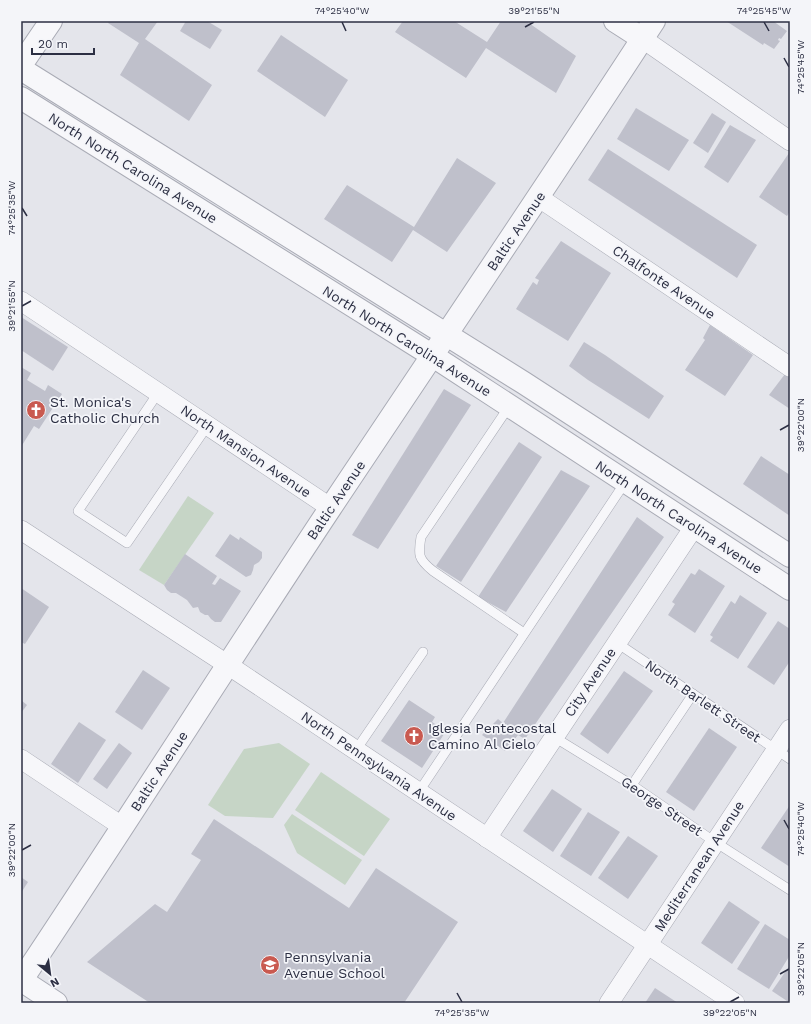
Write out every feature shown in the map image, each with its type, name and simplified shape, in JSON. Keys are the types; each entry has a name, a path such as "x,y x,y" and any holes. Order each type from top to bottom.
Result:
{"street":[{"path":"21,65 51,21"},
{"path":"615,21 790,141"},
{"name":"Baltic Avenue","path":"21,980 123,827 331,508 654,21"},
{"name":"North North Carolina Avenue","path":"21,69 446,336 524,383 790,556"},
{"name":"North North Carolina Avenue","path":"21,98 510,405 790,589"},
{"name":"Chalfonte Avenue","path":"538,197 790,367"},
{"name":"North Mansion Avenue","path":"21,301 331,508"},
{"name":"City Avenue","path":"487,838 694,527"},
{"name":"North Pennsylvania Avenue","path":"21,530 228,665 418,793 736,1003"},
{"name":"Mediterranean Avenue","path":"609,1003 715,842 783,754 790,729"},
{"path":"21,759 123,827"},
{"path":"21,980 56,1003"}],"lane":[{"path":"158,392 78,511 127,543 208,425"},
{"path":"510,405 422,537 419,550 423,563 432,571 524,633"},
{"path":"418,793 626,481"},
{"name":"North Barlett Street","path":"617,642 783,754"},
{"path":"356,750 423,652"},
{"path":"632,785 693,694"},
{"name":"George Street","path":"554,737 632,785 715,842 790,890"}],"green space":[{"path":"188,496 214,513 164,585 139,570"},
{"path":"279,743 310,764 273,818 225,816 208,805 244,749"},
{"path":"321,772 390,819 364,856 295,810"},
{"path":"292,814 362,860 345,885 297,853 284,825"}],"building":[{"path":"109,21 158,21 145,39 212,85 189,121 120,75 139,43 108,23"},
{"path":"186,21 207,21 222,30 210,49 180,31"},
{"path":"403,21 454,21 487,42 501,21 526,21 576,56 556,93 486,48 466,78 395,32"},
{"path":"726,21 773,21 787,31 781,39 779,38 778,40 780,41 774,49 764,43 763,45"},
{"path":"281,35 348,80 325,117 257,71"},
{"path":"636,108 689,140 669,171 617,139"},
{"path":"712,113 726,122 708,153 693,143"},
{"path":"730,125 756,140 728,183 704,167"},
{"path":"608,149 757,245 737,278 588,180"},
{"path":"789,153 790,211 787,216 759,197"},
{"path":"457,158 496,183 447,252 413,230 392,262 324,219 347,185 414,227"},
{"path":"561,241 611,273 568,341 516,309 533,282 537,285 539,280 535,278"},
{"path":"21,317 68,347 53,371 21,350"},
{"path":"710,325 753,355 725,396 685,370 705,340 703,338"},
{"path":"584,342 664,396 649,419 569,366"},
{"name":"St. Monica's Catholic Church","path":"21,367 31,373 27,380 45,391 48,385 62,394 39,429 34,426 21,447"},
{"path":"785,374 790,377 790,409 769,395"},
{"path":"444,389 471,405 378,549 352,535"},
{"path":"519,442 542,457 461,582 436,566"},
{"path":"761,456 790,475 790,516 743,484"},
{"path":"561,470 590,486 506,612 478,597"},
{"path":"637,517 664,537 525,739 518,735 505,751 482,735 498,719 503,723"},
{"path":"230,534 239,540 240,537 262,552 262,558 254,565 251,575 246,577 215,556"},
{"path":"185,554 217,576 212,584 215,585 220,578 241,591 221,622 215,622 208,615 200,612 198,607 193,608 187,600 176,593 171,593 164,585"},
{"path":"699,569 725,586 695,633 668,615 675,604 672,602 691,573 695,575"},
{"path":"21,588 49,607 25,644 21,642"},
{"path":"740,595 767,613 738,659 710,641 713,637 710,635 731,601 735,604"},
{"path":"778,621 790,629 790,661 774,685 747,667"},
{"path":"143,670 170,688 142,730 115,712"},
{"path":"624,671 653,691 608,754 580,734"},
{"path":"21,700 27,705 21,713"},
{"name":"Iglesia Pentecostal Camino Al Cielo","path":"409,700 435,717 432,722 446,731 422,768 381,741"},
{"path":"79,722 106,740 78,783 51,764"},
{"path":"709,728 737,747 694,811 666,792"},
{"path":"119,743 132,753 107,789 93,779"},
{"path":"552,789 582,809 553,852 523,831"},
{"path":"790,805 790,867 761,848"},
{"path":"588,812 620,832 591,876 560,856"},
{"path":"214,819 349,908 376,868 458,922 404,1003 150,1003 87,962 155,904 167,912 201,860 191,854"},
{"path":"628,836 658,856 628,899 598,878"},
{"path":"21,877 28,882 21,893"},
{"path":"729,901 760,922 732,964 701,943"},
{"path":"765,924 790,940 790,955 769,989 737,969"},
{"path":"790,965 790,1003 772,991"},
{"path":"655,988 678,1003 645,1003"}],"place":[{"name":"St. Monica's Catholic Church","path":"36,410"},
{"name":"Iglesia Pentecostal Camino Al Cielo","path":"414,736"},
{"name":"Pennsylvania Avenue School","path":"270,965"}]}
